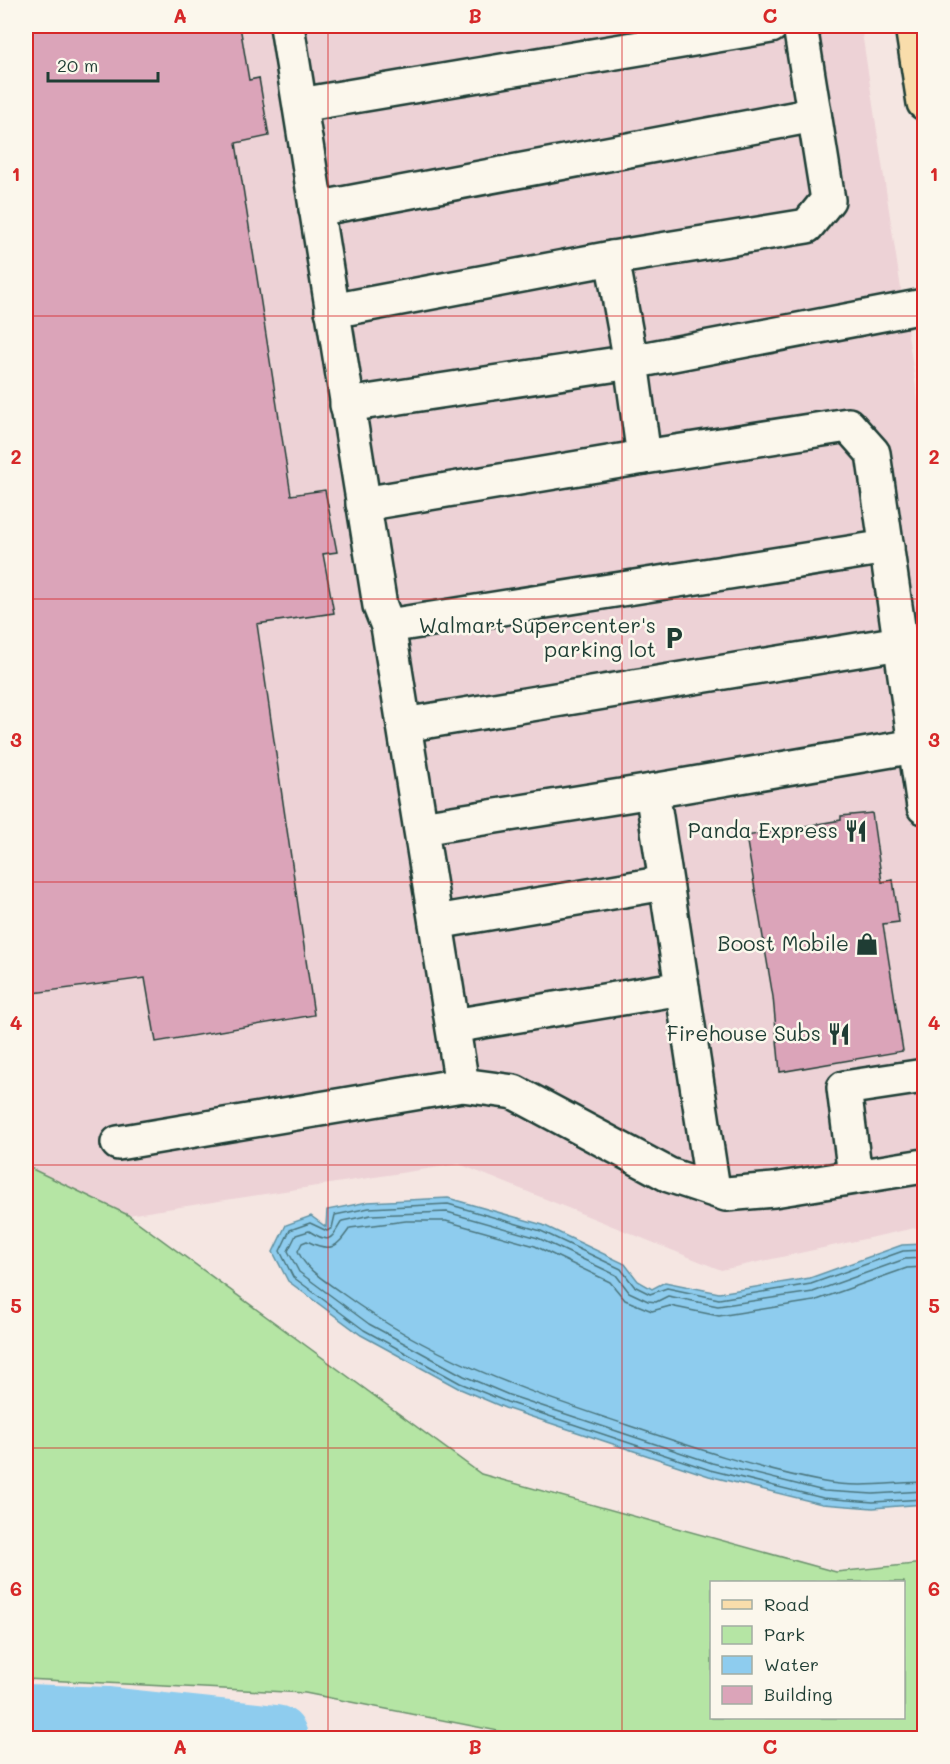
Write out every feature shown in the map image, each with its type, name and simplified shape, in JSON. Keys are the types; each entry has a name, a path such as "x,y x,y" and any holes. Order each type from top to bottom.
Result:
{"main road":[{"path":"912,26 924,103"}],"lane":[{"path":"287,26 363,504 380,606 388,626 462,1085"},
{"path":"300,105 771,26"},
{"path":"332,311 612,258 807,226 828,200 800,26"},
{"path":"316,209 814,115"},
{"path":"612,258 631,363 644,457"},
{"path":"347,405 631,363 924,306"},
{"path":"363,504 848,425 873,453 924,807"},
{"path":"388,626 886,547"},
{"path":"404,725 900,643"},
{"path":"421,828 915,746"},
{"path":"652,791 712,1189"},
{"path":"436,922 665,883"},
{"path":"453,1026 682,988"},
{"path":"855,1176 844,1088 924,1076"},
{"path":"118,1143 462,1085 514,1092 669,1175 726,1194 924,1166"}],"shaded area":[{"path":"26,26 861,26 924,440 924,1226 721,1270 459,1164 128,1215 26,1166"}],"green space":[{"path":"26,1166 128,1215 481,1474 836,1572 924,1563 924,1738 534,1738 305,1693 26,1679"}],"water":[{"path":"448,1198 543,1225 625,1264 638,1281 652,1289 665,1282 719,1293 810,1278 902,1245 924,1244 924,1504 873,1508 822,1504 709,1476 505,1408 458,1388 361,1335 288,1281 273,1252 286,1225 311,1216 326,1227 327,1210 368,1202"}],"building":[{"path":"26,26 240,26 249,80 259,78 269,136 236,143 291,495 325,490 337,552 323,554 334,613 257,624 314,1015 156,1042 145,978 26,994"},
{"path":"872,813 882,882 893,880 899,922 883,924 903,1051 780,1072 773,997 746,836 841,820 841,816"}],"waterway":[{"path":"26,1717 108,1720 275,1738"}],"place":[{"name":"Walmart Supercenter's parking lot","path":"674,638"},
{"name":"Panda Express","path":"856,831"},
{"name":"Boost Mobile","path":"867,944"},
{"name":"Firehouse Subs","path":"839,1034"}]}
